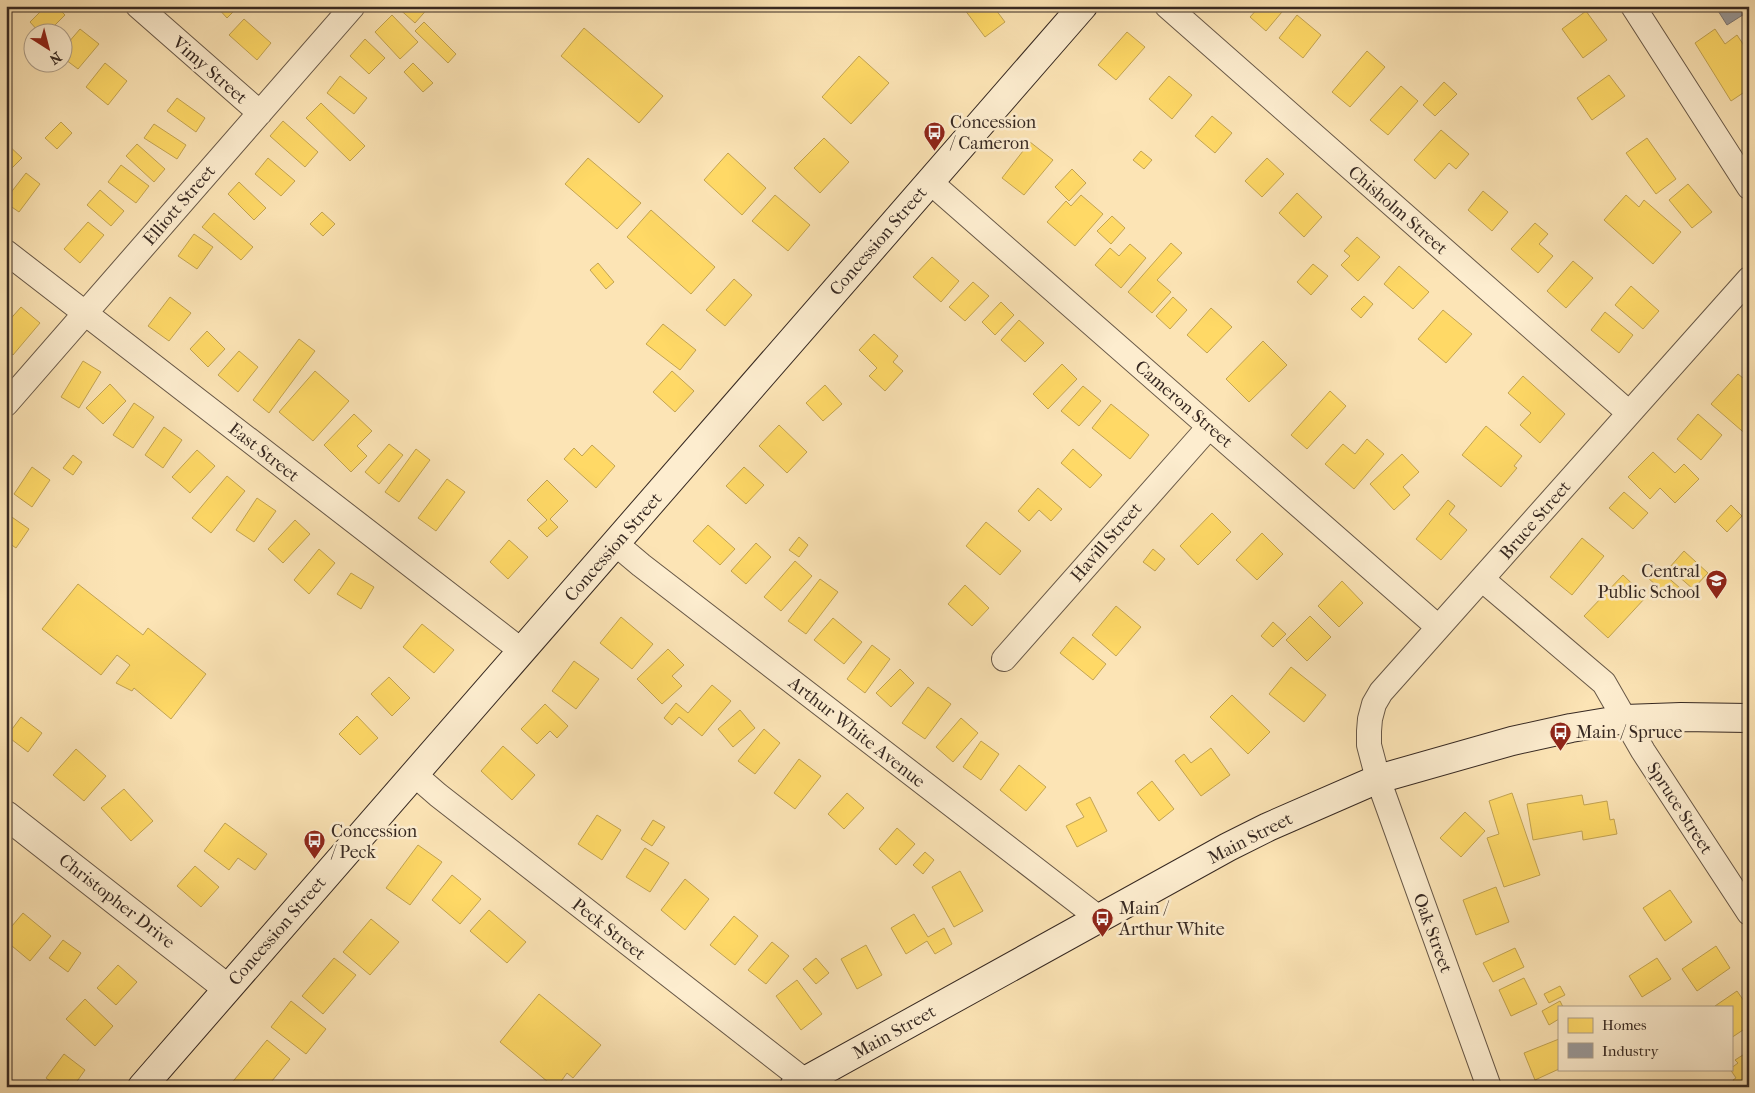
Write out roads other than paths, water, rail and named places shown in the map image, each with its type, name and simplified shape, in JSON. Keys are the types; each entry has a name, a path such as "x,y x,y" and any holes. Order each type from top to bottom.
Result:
{"main road":[{"name":"Concession Street","path":"142,1087 1083,6"},
{"name":"Main Street","path":"799,1084 1246,838 1378,779 1512,741 1571,728 1625,720 1681,717 1749,718"},
{"name":"Christopher Drive","path":"6,815 227,988"}],"street":[{"name":"Vimy Street","path":"138,6 260,113"},
{"name":"Elliott Street","path":"6,404 353,6"},
{"name":"Chisholm Street","path":"1167,6 1629,413"},
{"path":"1633,6 1749,187"},
{"name":"Cameron Street","path":"929,181 1438,627"},
{"name":"East Street","path":"6,252 522,651"},
{"name":"Bruce Street","path":"1378,779 1369,745 1370,719 1374,704 1396,674 1483,580 1749,279"},
{"name":"Havill Street","path":"1004,659 1209,426"},
{"name":"Arthur White Avenue","path":"616,544 641,566 1100,919"},
{"name":"Spruce Street","path":"1483,580 1604,683 1643,751 1749,913"},
{"name":"Peck Street","path":"414,775 799,1084"},
{"name":"Oak Street","path":"1378,779 1489,1087"}],"place":[{"name":"Concession / Cameron","path":"934,151"},
{"name":"Central Public School","path":"1716,600"},
{"name":"Main / Spruce","path":"1560,751"},
{"name":"Concession / Peck","path":"315,860"},
{"name":"Main / Arthur White","path":"1103,937"}]}
